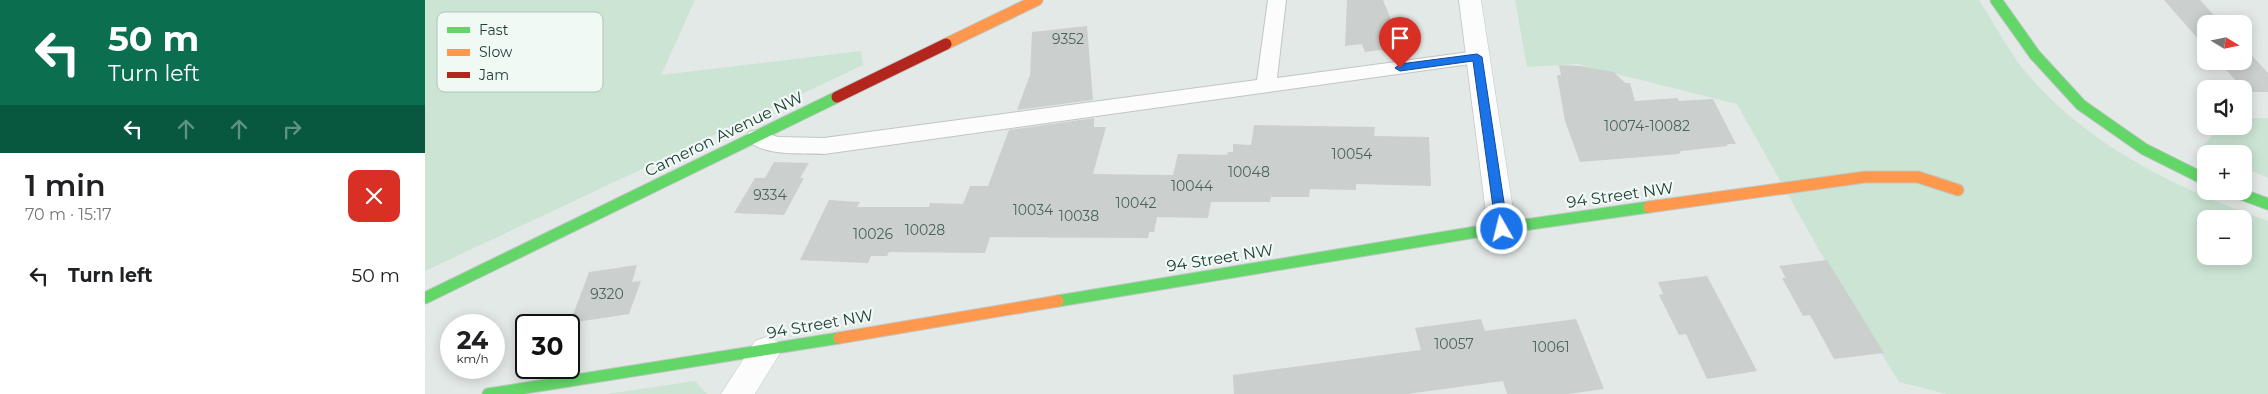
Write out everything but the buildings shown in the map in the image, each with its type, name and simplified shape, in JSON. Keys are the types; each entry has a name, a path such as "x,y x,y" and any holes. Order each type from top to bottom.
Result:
{"street":[{"name":"Cameron Avenue NW","path":"425,298 1037,0"},
{"path":"1470,0 1502,229"},
{"path":"1996,0 2035,55 2081,105 2144,149 2197,176"},
{"name":"94 Street NW","path":"488,394 1502,229 1865,176 1918,177 1958,190"},
{"path":"2252,198 2268,204"},
{"path":"737,394 766,350"}],"lane":[{"path":"1266,85 1277,0"},
{"path":"757,137 776,145 824,146 1477,57"}],"green space":[{"path":"425,0 695,0 661,75 861,51 863,65 425,271"},
{"path":"1515,0 1979,0 2022,68 2054,102 2081,125 2109,146 2139,164 2197,193 2197,200 2214,200 2238,210 2197,210 2197,265 2252,265 2252,215 2268,221 2268,394 1947,394 1899,382 1827,264 1737,104 1577,64 1527,67"},
{"path":"2252,118 2268,118 2268,178 2252,171 2252,145 2203,145 2214,135 2252,135"},
{"path":"695,381 707,394 607,394"}],"traffic: fast":[{"path":"1996,0 2035,55 2081,105 2144,149 2197,176"},
{"path":"425,298 837,97"},
{"path":"2252,198 2268,204"},
{"path":"1058,301 1482,231 1649,207"},
{"path":"488,394 839,338"}],"traffic: slow":[{"path":"946,44 1037,0"},
{"path":"1649,207 1865,177 1918,177 1958,190"},
{"path":"839,338 1058,301"}],"traffic: jam":[{"path":"837,97 946,44"}],"route":[{"path":"1400,68 1477,57 1502,229"}]}
